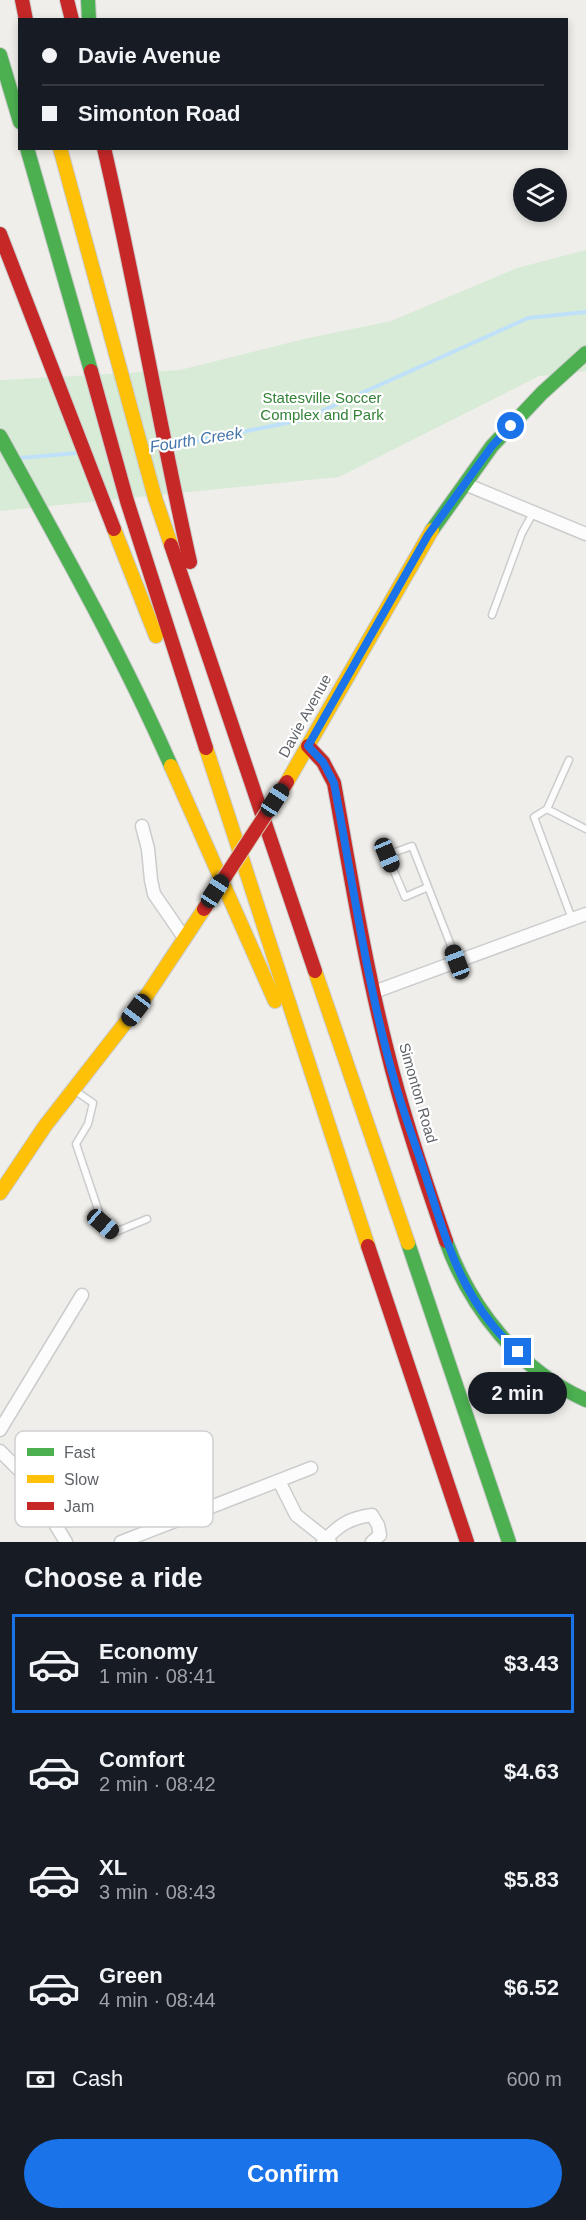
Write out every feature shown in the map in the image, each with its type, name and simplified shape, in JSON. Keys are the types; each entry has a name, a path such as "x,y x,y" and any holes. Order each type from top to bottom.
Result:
{"main road":[{"path":"21,0 26,18"},
{"path":"68,0 72,18"},
{"path":"88,0 89,18"},
{"path":"0,55 18,115"},
{"path":"28,150 127,501 319,1100 466,1542"},
{"path":"61,150 155,498 509,1542"},
{"path":"105,152 158,405 175,501 218,682"},
{"path":"0,234 230,824"},
{"name":"Davie Avenue","path":"0,1193 45,1126 147,995 185,939 287,782 428,535 492,446 542,393 586,353"},
{"path":"0,436 40,505 144,705 319,1100"},
{"name":"Simonton Road","path":"308,746 323,762 334,783 374,992 396,1085 450,1250 463,1282 480,1311 502,1337 550,1380 574,1396 586,1400"}],"street":[{"path":"465,484 586,534"},
{"path":"142,826 148,849 154,894 185,939"},
{"path":"374,992 586,914"},
{"path":"0,1430 82,1295"},
{"path":"0,1451 15,1466"},
{"path":"213,1505 311,1468"},
{"path":"279,1481 296,1515 327,1541 344,1522 356,1517 372,1515 378,1525 380,1535 372,1542"},
{"path":"57,1527 66,1542"},
{"path":"121,1542 157,1527"}],"lane":[{"path":"492,615 522,533 534,513"},
{"path":"569,760 547,808 534,818 572,919"},
{"path":"547,808 586,829"},
{"path":"428,887 405,897 387,855 412,846 428,887 457,962"},
{"path":"74,1089 93,1103 88,1124 76,1144 103,1224 113,1233 147,1219"}],"green space":[{"name":"Statesville Soccer Complex and Park","path":"586,250 586,371 539,376 339,477 0,511 0,380 180,370 304,339 391,321 517,268"}],"waterway":[{"name":"Fourth Creek","path":"171,446 302,420 528,318 586,312"},
{"name":"Fourth Creek","path":"19,458 77,453"}],"traffic: fast":[{"path":"88,0 89,18"},
{"path":"0,55 18,115"},
{"path":"28,150 91,371"},
{"path":"432,530 492,446 542,393 586,353"},
{"path":"0,436 111,640 171,766"},
{"path":"446,1241 469,1290 500,1335 540,1372 562,1388 586,1400"},
{"path":"408,1243 509,1542"}],"traffic: slow":[{"path":"61,150 155,498 171,545"},
{"path":"114,529 156,636"},
{"path":"287,782 432,530"},
{"path":"206,748 368,1246"},
{"path":"171,766 275,1001"},
{"path":"0,1193 45,1126 147,995 204,909"},
{"path":"315,971 408,1243"}],"traffic: jam":[{"path":"22,0 26,18"},
{"path":"67,0 72,18"},
{"path":"104,150 190,562"},
{"path":"0,234 114,529"},
{"path":"91,371 127,501 206,748"},
{"path":"171,545 315,971"},
{"path":"308,746 323,762 334,783 364,948 392,1071 446,1241"},
{"path":"204,909 287,782"},
{"path":"368,1246 467,1542"}],"route":[{"path":"511,426 492,446 428,535 308,746 323,762 334,783 374,992 396,1085 450,1250 463,1282 480,1311 518,1352"}]}
